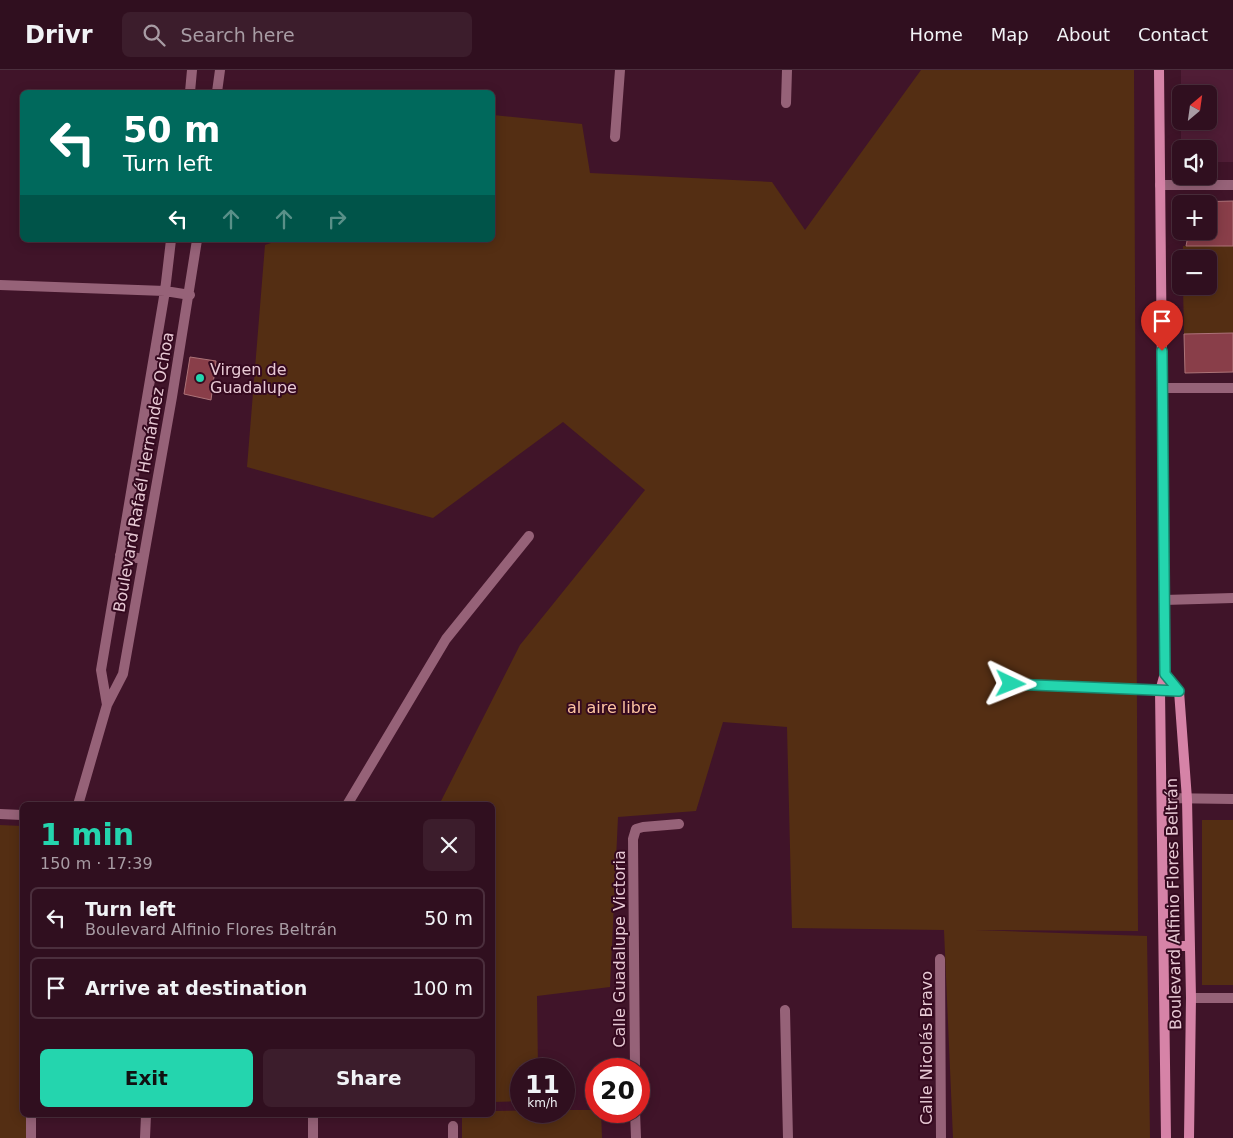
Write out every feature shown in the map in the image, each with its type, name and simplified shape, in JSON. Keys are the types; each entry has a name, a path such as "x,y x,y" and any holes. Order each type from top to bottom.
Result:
{"street":[{"path":"190,90 192,70"},
{"path":"217,90 220,70"},
{"path":"615,137 620,70"},
{"path":"786,103 787,70"},
{"name":"Boulevard Alfinio Flores Beltrán","path":"1159,70 1165,674 1160,690 1166,1138"},
{"path":"1160,185 1233,185"},
{"name":"Boulevard Rafaél Hernández Ochoa","path":"107,705 101,670 165,291 171,242"},
{"name":"Boulevard Rafaél Hernández Ochoa","path":"79,802 107,705 122,674 190,295 197,242"},
{"path":"0,285 165,291 190,295"},
{"path":"1163,388 1233,388"},
{"path":"349,802 446,639 529,536"},
{"path":"120,555 143,560"},
{"path":"1164,600 1233,598"},
{"path":"1165,674 1179,691"},
{"path":"1011,684 1179,691"},
{"name":"Boulevard Alfinio Flores Beltrán","path":"1179,691 1187,798 1191,998 1189,1138"},
{"path":"1162,798 1233,799"},
{"path":"0,814 20,815"},
{"name":"Calle Guadalupe Victoria","path":"635,1058 633,839 636,829 679,824"},
{"path":"1164,946 1190,946"},
{"name":"Calle Nicolás Bravo","path":"940,959 941,1138"},
{"path":"1191,998 1233,998"},
{"path":"785,1010 788,1138"},
{"path":"31,1117 31,1138"},
{"path":"145,1138 146,1117"},
{"path":"313,1117 313,1138"},
{"path":"635,1123 636,1138"},
{"path":"453,1126 454,1138"}],"shaded area":[{"path":"1181,70 1233,70 1233,162 1217,162 1217,140 1181,140 1181,130 1218,130 1218,85 1181,85"}],"green space":[{"name":"al aire libre","path":"921,70 1134,70 1138,931 975,930 1147,936 1150,1138 953,1138 944,930 792,928 787,727 723,722 696,811 618,817 610,987 537,996 538,1058 510,1058 510,1101 495,1102 495,802 441,802 520,645 645,490 563,422 433,518 247,467 265,245 274,242 495,242 495,115 582,124 590,173 772,182 805,230"},
{"path":"1183,246 1233,246 1233,333 1184,334 1183,295 1217,295 1217,250 1183,250"},
{"path":"1202,820 1233,820 1233,985 1202,985"},
{"path":"0,825 20,826 20,1117 26,1117 27,1138 0,1138"},
{"path":"575,1110 585,1110 585,1123 601,1123 602,1138 462,1138 462,1117 495,1117 495,1111 510,1111 510,1123 575,1123"}],"building":[{"path":"1217,201 1233,201 1233,246 1186,246 1187,240 1217,240"},
{"path":"1233,333 1233,372 1185,373 1184,334"},
{"name":"Virgen de Guadalupe","path":"190,357 216,361 211,400 184,394"}],"place":[{"name":"Virgen de Guadalupe","path":"200,378"}],"route":[{"path":"1011,684 1179,691 1165,674 1162,351"}]}
